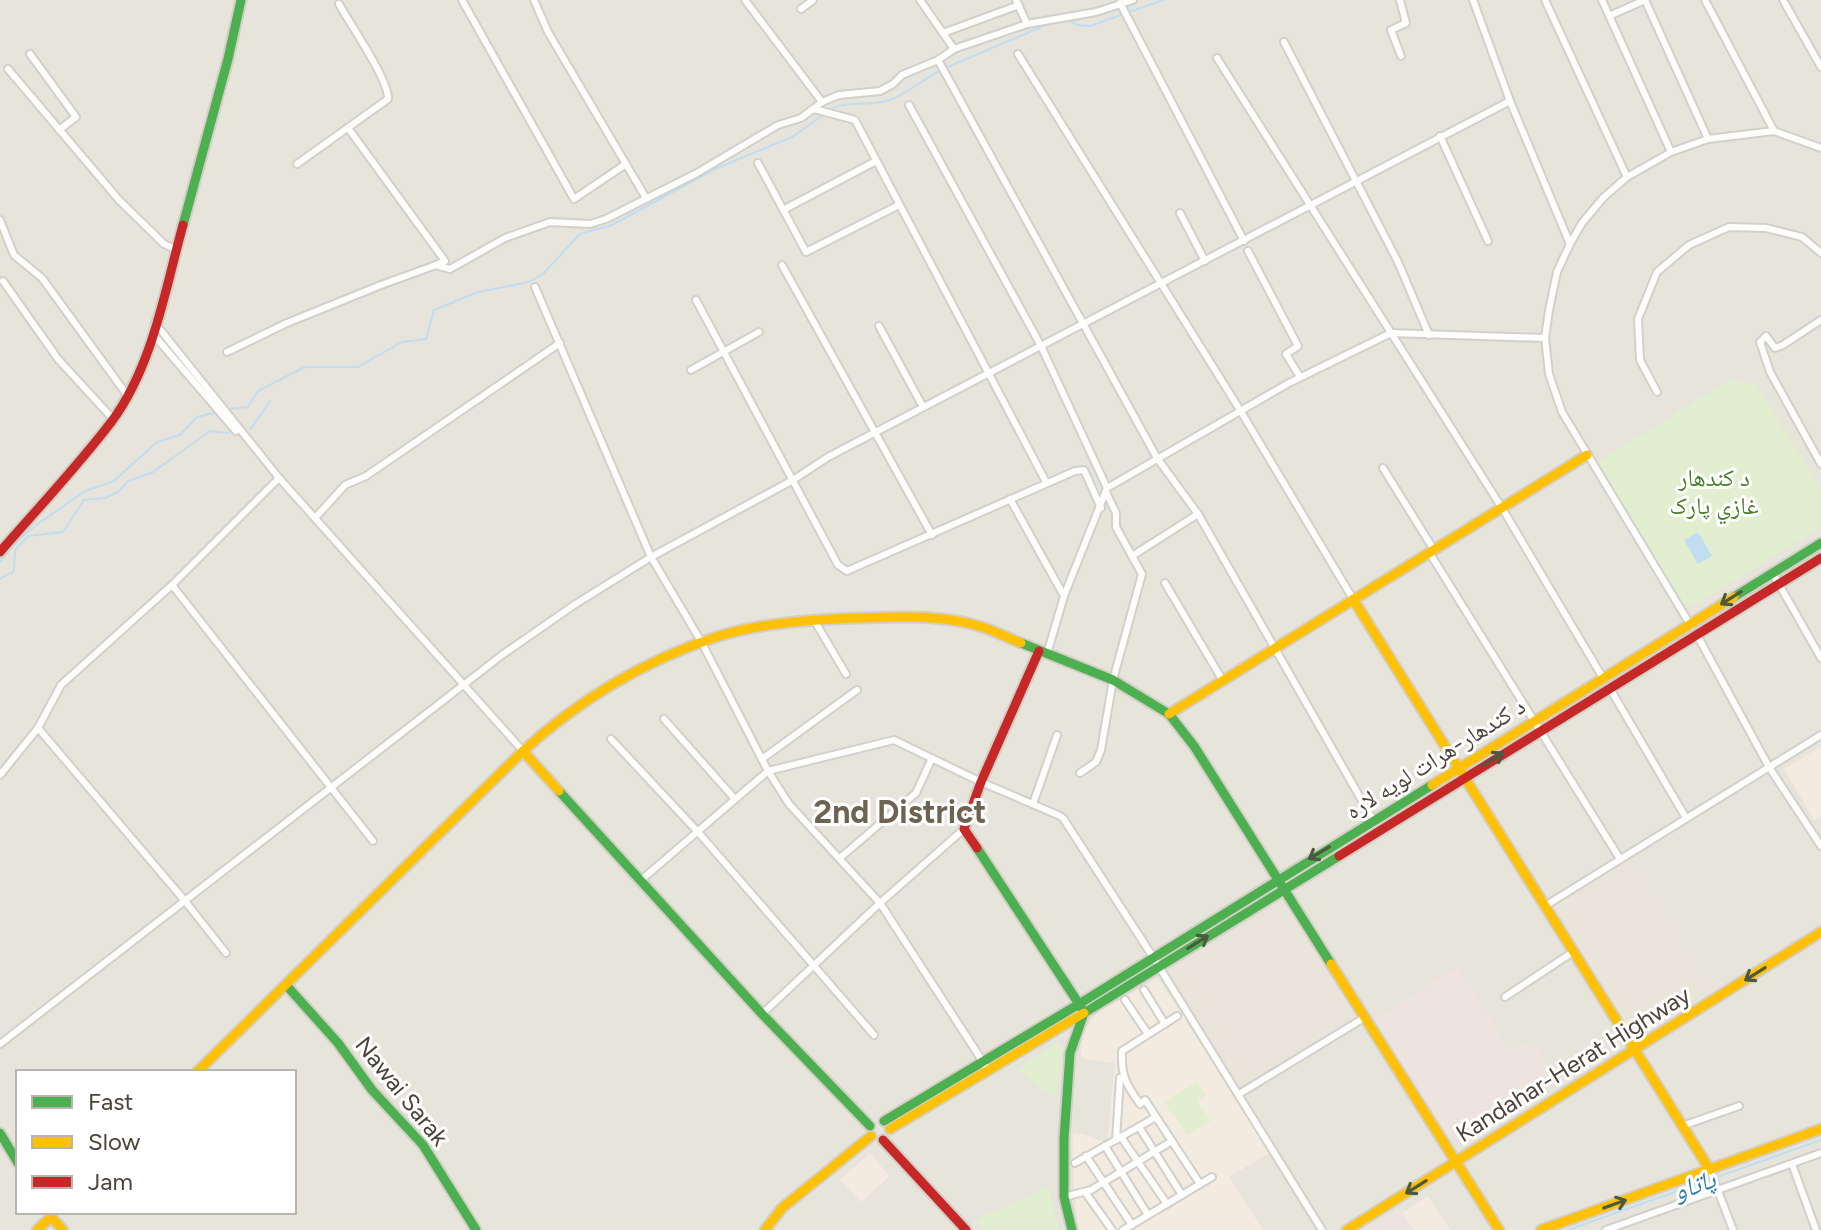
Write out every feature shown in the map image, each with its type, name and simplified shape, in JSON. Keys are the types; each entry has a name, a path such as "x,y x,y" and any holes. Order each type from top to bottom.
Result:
{"main road":[{"path":"0,552 113,419 140,369 153,334 225,71 241,0"},
{"path":"1169,714 1587,455"},
{"name":"د کندهار-هرات لويه لاره","path":"887,1125 1283,889 1376,826 1537,725 1603,678 1821,543"},
{"name":"د کندهار-هرات لويه لاره","path":"1537,725 1607,688 1821,558"},
{"path":"1353,599 1714,1180"},
{"path":"199,1070 523,751 558,719 601,690 654,663 717,637 814,620 912,616 980,626 1113,680 1169,714 1194,746 1499,1230"},
{"path":"1043,652 981,782 964,829 1082,1008 1070,1053 1064,1139 1064,1197 1072,1230"},
{"path":"523,751 870,1131 876,1140 888,1136 887,1125 878,1120 870,1131 782,1208 765,1230"},
{"name":"د کندهار-هرات لويه لاره","path":"1156,962 1277,879 1376,826"},
{"name":"Kandahar-Herat Highway","path":"1347,1230 1821,932"},
{"name":"Nawai Sarak","path":"286,985 338,1043 372,1090 423,1145 476,1230"},
{"path":"1541,1230 1714,1180 1821,1129"},
{"path":"0,1133 16,1160"},
{"path":"883,1140 966,1230"},
{"path":"37,1230 51,1214 63,1230"}],"street":[{"path":"462,0 574,199 626,164"},
{"path":"534,0 548,32 646,198"},
{"path":"745,0 822,102"},
{"path":"801,9 813,0"},
{"path":"920,0 954,49"},
{"path":"436,265 450,269 505,238 550,222 590,224 697,173 778,125 816,110 822,102 839,95 880,91 902,75 938,60 954,49 1027,24 1123,9 1133,0"},
{"path":"1400,0 1406,23 1391,30 1401,56"},
{"path":"1473,0 1510,101 1570,244"},
{"path":"1545,0 1627,177"},
{"path":"1602,0 1671,152"},
{"path":"1609,16 1645,0 1708,139"},
{"path":"1705,0 1774,131"},
{"path":"1783,0 1821,67"},
{"path":"943,33 1017,3 1027,24"},
{"path":"297,164 388,99 382,75 339,4"},
{"path":"1123,9 1244,241"},
{"path":"1284,42 1358,179 1429,335"},
{"path":"30,54 76,117 59,130"},
{"path":"1018,54 1240,410 1353,599"},
{"path":"1217,58 1312,203 1502,508 1603,678"},
{"path":"938,60 1157,458 1198,514 1376,826"},
{"path":"8,69 119,200 164,244 175,249"},
{"path":"0,1044 463,684 574,605 651,557 876,431 1510,101"},
{"path":"909,105 1041,346 1107,490 1116,513 1116,527 1140,568 1141,579 1113,680 1101,750 1096,762 1080,773"},
{"path":"816,110 855,120 1046,482"},
{"path":"227,352 287,323 445,261 348,128"},
{"path":"1821,148 1774,131 1708,139 1671,152 1627,177 1582,223 1570,244 1557,272 1545,338 1549,374 1562,412 1697,635 1769,767 1821,846"},
{"path":"1440,136 1488,241"},
{"path":"1814,144 1821,136"},
{"path":"783,210 876,161"},
{"path":"758,163 806,252 899,205"},
{"path":"1180,213 1205,261"},
{"path":"0,220 14,255 42,278 127,395"},
{"path":"1657,392 1640,360 1638,319 1657,272 1689,245 1729,227 1766,228 1802,237 1821,253"},
{"path":"1248,251 1298,346 1286,354 1300,377"},
{"path":"782,265 932,535"},
{"path":"3,281 58,359 113,419"},
{"path":"535,287 651,557 702,643 768,771 789,804 841,857 880,903 986,1067"},
{"path":"696,300 838,565 847,571 1075,471 1084,470 1101,508"},
{"path":"1821,320 1775,348 1766,336 1760,342 1770,372 1821,464"},
{"path":"154,323 250,444"},
{"path":"879,326 923,407"},
{"path":"691,370 759,332"},
{"path":"1043,652 1107,490 1157,458 1300,377 1391,333 1545,338"},
{"path":"153,334 523,751"},
{"path":"316,517 345,485 366,476 560,343"},
{"path":"1383,468 1620,859"},
{"path":"0,775 38,728 61,685 172,585 279,478"},
{"path":"1010,499 1064,596"},
{"path":"1132,556 1198,514"},
{"path":"1772,572 1821,658"},
{"path":"1165,583 1223,681"},
{"path":"172,585 373,841"},
{"path":"814,620 846,674"},
{"path":"1607,688 1686,818"},
{"path":"762,759 857,690"},
{"path":"664,719 734,798"},
{"path":"38,728 226,953"},
{"path":"1033,804 1057,735"},
{"path":"1545,906 1821,735"},
{"path":"611,739 698,832 874,1035"},
{"path":"640,881 768,771 894,740 1063,818 1322,1230"},
{"path":"841,857 916,793 932,758"},
{"path":"762,1014 964,829"},
{"path":"1505,997 1573,952"},
{"path":"1144,990 1165,1024"},
{"path":"1125,1000 1148,1034"},
{"path":"1177,1016 1122,1051 1122,1072 1140,1104 1145,1100 1200,1184"},
{"path":"1239,1094 1364,1018"},
{"path":"1120,1078 1118,1138 1139,1161 1167,1204"},
{"path":"1682,1126 1739,1106"},
{"path":"1075,1163 1156,1117"},
{"path":"1139,1127 1182,1195"},
{"path":"1064,1197 1085,1192 1105,1182 1172,1141"},
{"path":"1105,1146 1148,1215"},
{"path":"1606,1230 1714,1180 1792,1164 1821,1153"},
{"path":"1086,1156 1132,1225"},
{"path":"1792,1164 1816,1230"},
{"path":"1123,1230 1212,1177"},
{"path":"1714,1180 1733,1230"},
{"path":"1085,1192 1112,1230"}],"shaded area":[{"path":"0,0 1821,0 1821,1230 0,1230"},
{"path":"1821,746 1821,815 1814,820 1784,769"},
{"path":"1630,855 1713,986 1632,1037 1549,906"},
{"path":"1284,902 1356,1015 1241,1087 1171,972"},
{"path":"1458,967 1511,1052 1532,1040 1555,1077 1452,1140 1375,1019"},
{"path":"1158,978 1271,1152 1229,1177 1263,1230 1079,1230 1074,1194 1073,1133 1107,1143 1115,1063 1081,1058 1083,1031 1097,1013"},
{"path":"870,1154 890,1176 861,1202 840,1179"},
{"path":"1428,1196 1450,1230 1414,1230 1402,1213"},
{"path":"1399,1209 1414,1230 1364,1230"}],"green space":[{"name":"د کندهار غازي پارک","path":"1733,378 1746,385 1754,381 1821,489 1821,527 1691,607 1683,605 1596,463"},
{"path":"1056,1042 1062,1048 1055,1098 1017,1070"},
{"path":"1196,1082 1206,1095 1197,1101 1211,1121 1187,1135 1164,1102"},
{"path":"1048,1187 1059,1230 983,1230 975,1220"}],"water":[{"path":"1698,532 1712,556 1698,564 1684,540"}],"waterway":[{"path":"1066,19 1077,25 1090,26 1163,0"},
{"path":"945,68 1053,22"},
{"path":"828,111 842,105 890,100 939,71"},
{"path":"229,409 248,407 258,391 305,367 358,367 402,342 426,339 434,310 478,292 529,282 543,274 580,234 612,225 717,168 792,137 823,115"},
{"path":"250,430 270,401"},
{"path":"0,562 18,540 39,523 85,491 114,481 157,442 180,435 197,417 213,413"},
{"path":"0,579 14,571 15,550 28,536 63,532 84,500 105,498 118,492 128,481 153,472 210,431 228,433"},
{"name":"پاتاو","path":"1717,1177 1821,1140"},
{"name":"پاتاو","path":"1568,1230 1711,1179"}],"traffic: fast":[{"path":"183,225 241,0"},
{"path":"1734,597 1821,543"},
{"path":"1021,643 1113,680 1169,714 1194,746 1331,964"},
{"path":"1084,1013 1079,1004 1432,785"},
{"path":"559,791 762,1014 870,1126"},
{"path":"884,1121 1079,1004 977,848"},
{"path":"1072,1230 1064,1197 1064,1139 1070,1053 1084,1013 1339,856"},
{"path":"286,985 338,1043 372,1090 423,1145 476,1230"},
{"path":"0,1133 16,1160"}],"traffic: slow":[{"path":"1169,714 1587,455"},
{"path":"1432,785 1734,597"},
{"path":"1353,599 1710,1170"},
{"path":"523,751 567,715 638,670 689,647 750,628 820,620 919,617 967,623 1021,643"},
{"path":"199,1070 523,751 559,791"},
{"path":"1347,1230 1821,932"},
{"path":"1331,964 1499,1230"},
{"path":"890,1129 1084,1013"},
{"path":"1541,1230 1821,1129"},
{"path":"765,1230 782,1208 871,1136"},
{"path":"37,1230 51,1217 63,1230"}],"traffic: jam":[{"path":"0,552 85,454 126,399 148,352 183,225"},
{"path":"1339,856 1821,558"},
{"path":"977,848 964,829 981,782 1039,651"},
{"path":"883,1140 966,1230"}],"district":[{"name":"2nd District","path":"900,812"}]}
